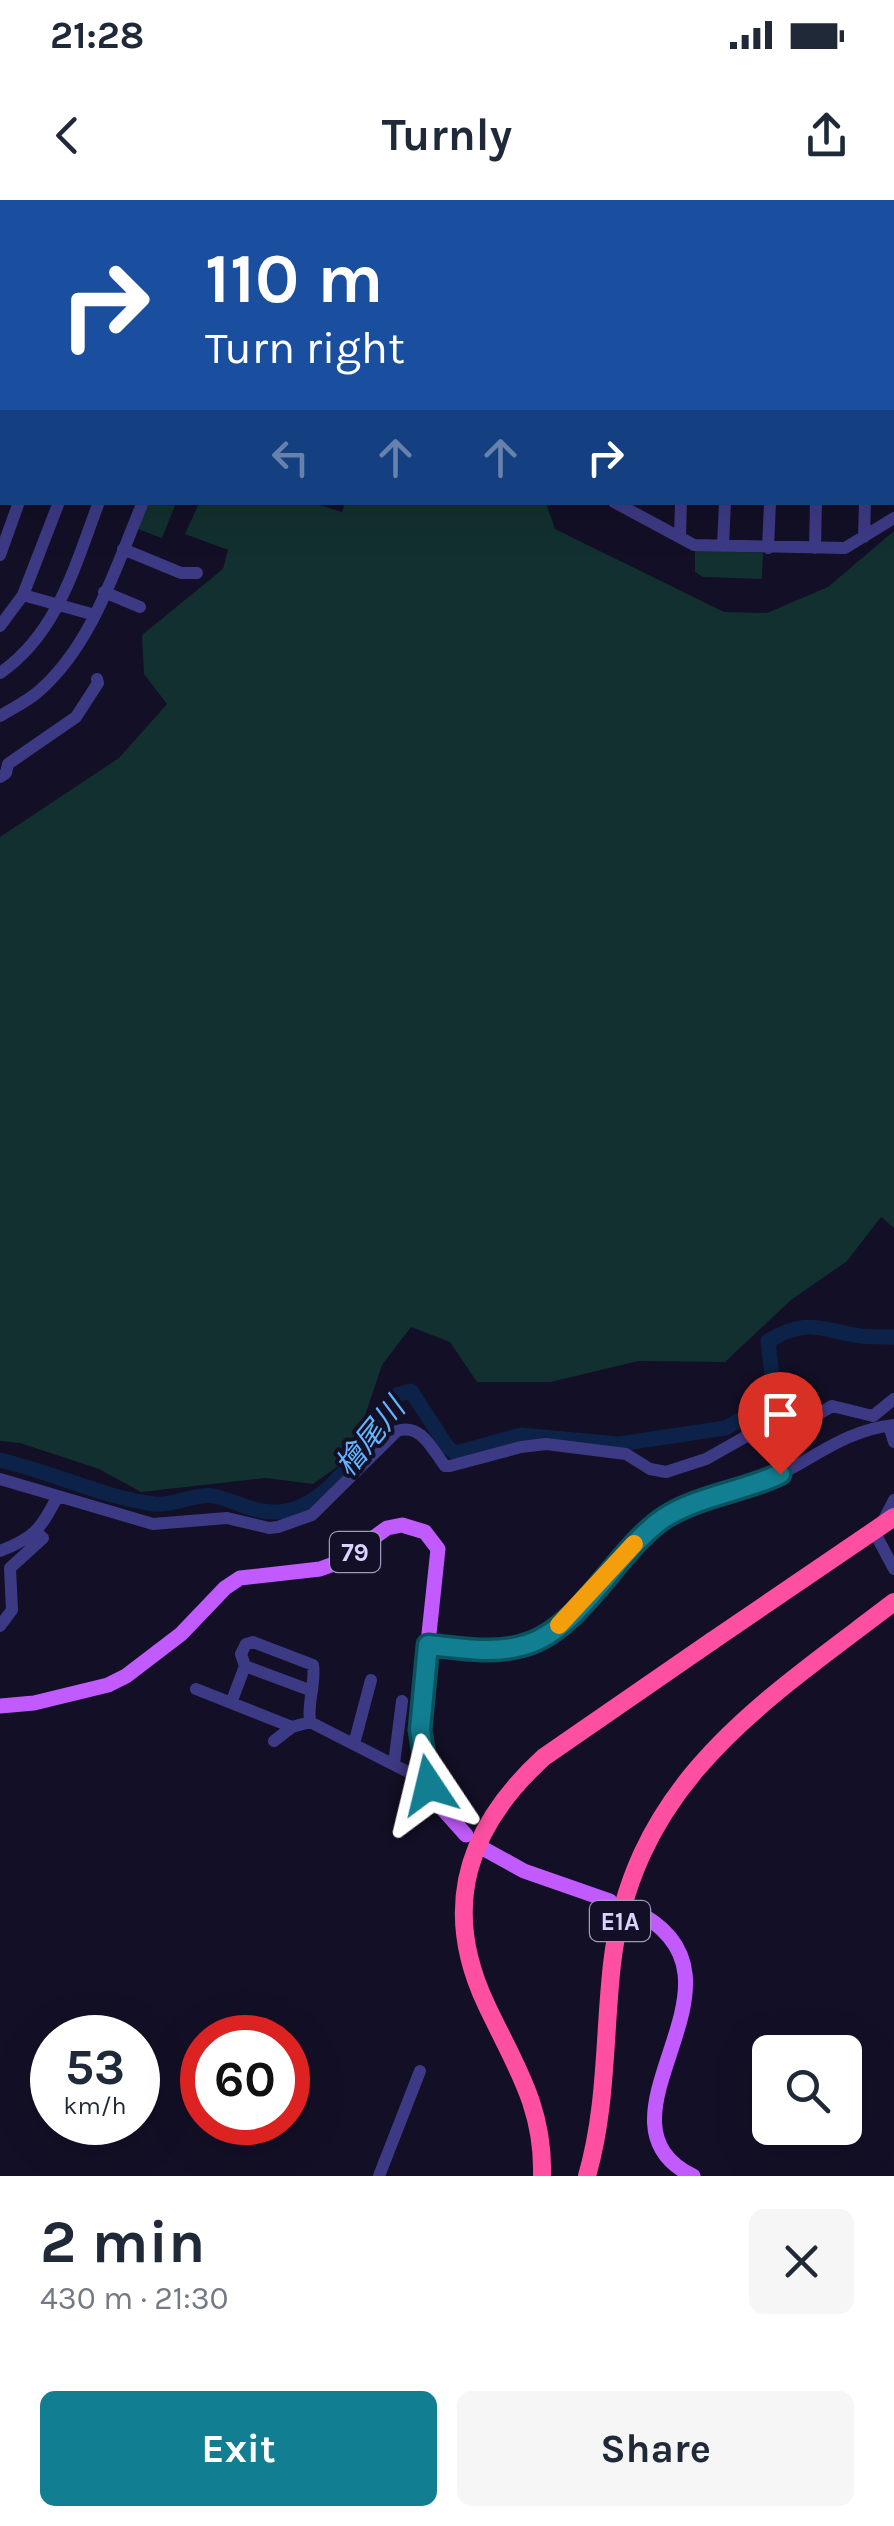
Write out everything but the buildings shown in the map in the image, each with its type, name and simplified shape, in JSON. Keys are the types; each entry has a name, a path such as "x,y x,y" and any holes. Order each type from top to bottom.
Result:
{"highway":[{"path":"542,2176 537,2113 478,1988 468,1954 464,1914 472,1861 496,1808 544,1757 894,1517"},
{"name":"E1A","path":"587,2176 601,2110 612,1963 631,1881 658,1821 711,1750 756,1707 894,1602"}],"main road":[{"name":"79","path":"0,1706 34,1703 108,1685 154,1656 203,1614 224,1588 240,1578 320,1569 342,1560 387,1528 402,1525 425,1532 438,1549 420,1730 426,1773 442,1807 466,1835"},
{"path":"486,1850 524,1871 610,1901"},
{"path":"631,1909 667,1936 678,1952 684,1972 682,2019 657,2088 654,2133 673,2164 694,2176"}],"street":[{"path":"0,554 18,505"},
{"path":"0,626 23,595 58,505"},
{"path":"0,673 34,643 59,605 97,505"},
{"path":"0,716 48,682 94,614 142,505"},
{"path":"680,538 681,505"},
{"path":"723,546 725,505"},
{"path":"768,548 770,505"},
{"path":"815,548 816,505"},
{"path":"864,505 864,537"},
{"path":"636,508 694,545 768,548 844,548 894,518"},
{"path":"123,549 181,573 197,572"},
{"path":"104,592 140,607"},
{"path":"23,595 94,614"},
{"path":"3,765 75,726 76,717 98,684 97,679"},
{"path":"0,1480 153,1524 227,1518 269,1528 312,1515 404,1428 419,1432 445,1466 546,1444 626,1454 650,1470 666,1472 706,1458 733,1442 796,1427 832,1406 873,1416 894,1399"},
{"path":"428,1645 504,1649 524,1646 542,1638 577,1608 633,1545 665,1517 771,1478 850,1434 892,1426 894,1442"},
{"path":"0,1551 37,1533 58,1496"},
{"path":"894,1500 876,1535 894,1569"},
{"path":"0,1626 12,1610 10,1568 43,1538 37,1533"},
{"path":"231,1702 244,1666 241,1654 246,1644 253,1642 314,1665 310,1722"},
{"path":"244,1666 312,1692"},
{"path":"354,1744 371,1680"},
{"path":"196,1689 292,1727"},
{"path":"394,1764 402,1701"},
{"path":"274,1741 292,1727 310,1722 410,1773 426,1773"},
{"path":"378,2176 420,2071"}],"green space":[{"path":"145,505 175,505 162,538 135,528"},
{"path":"198,505 319,505 342,512 344,505 547,505 555,529 724,612 767,613 828,587 894,531 894,1228 881,1217 847,1261 791,1300 725,1362 638,1361 551,1382 477,1382 450,1342 411,1327 382,1365 351,1457 313,1484 266,1478 141,1492 99,1469 20,1443 0,1441 0,837 119,758 167,704 144,674 142,635 223,569 228,550 185,534"},
{"path":"695,550 763,553 762,579 703,577 695,572"}],"waterway":[{"name":"檜尾川","path":"0,1460 115,1496 154,1504 206,1496 273,1512 312,1501 329,1487 359,1452 393,1396 411,1391 448,1448 456,1453 521,1435 619,1444 725,1428 748,1416 760,1402 772,1376 768,1341 794,1329 814,1327 861,1336 894,1337"}],"slow traffic":[{"path":"559,1625 634,1544"}],"route":[{"path":"429,1785 420,1730 428,1645 504,1649 542,1638 577,1608 633,1545 665,1517 780,1474"}]}
